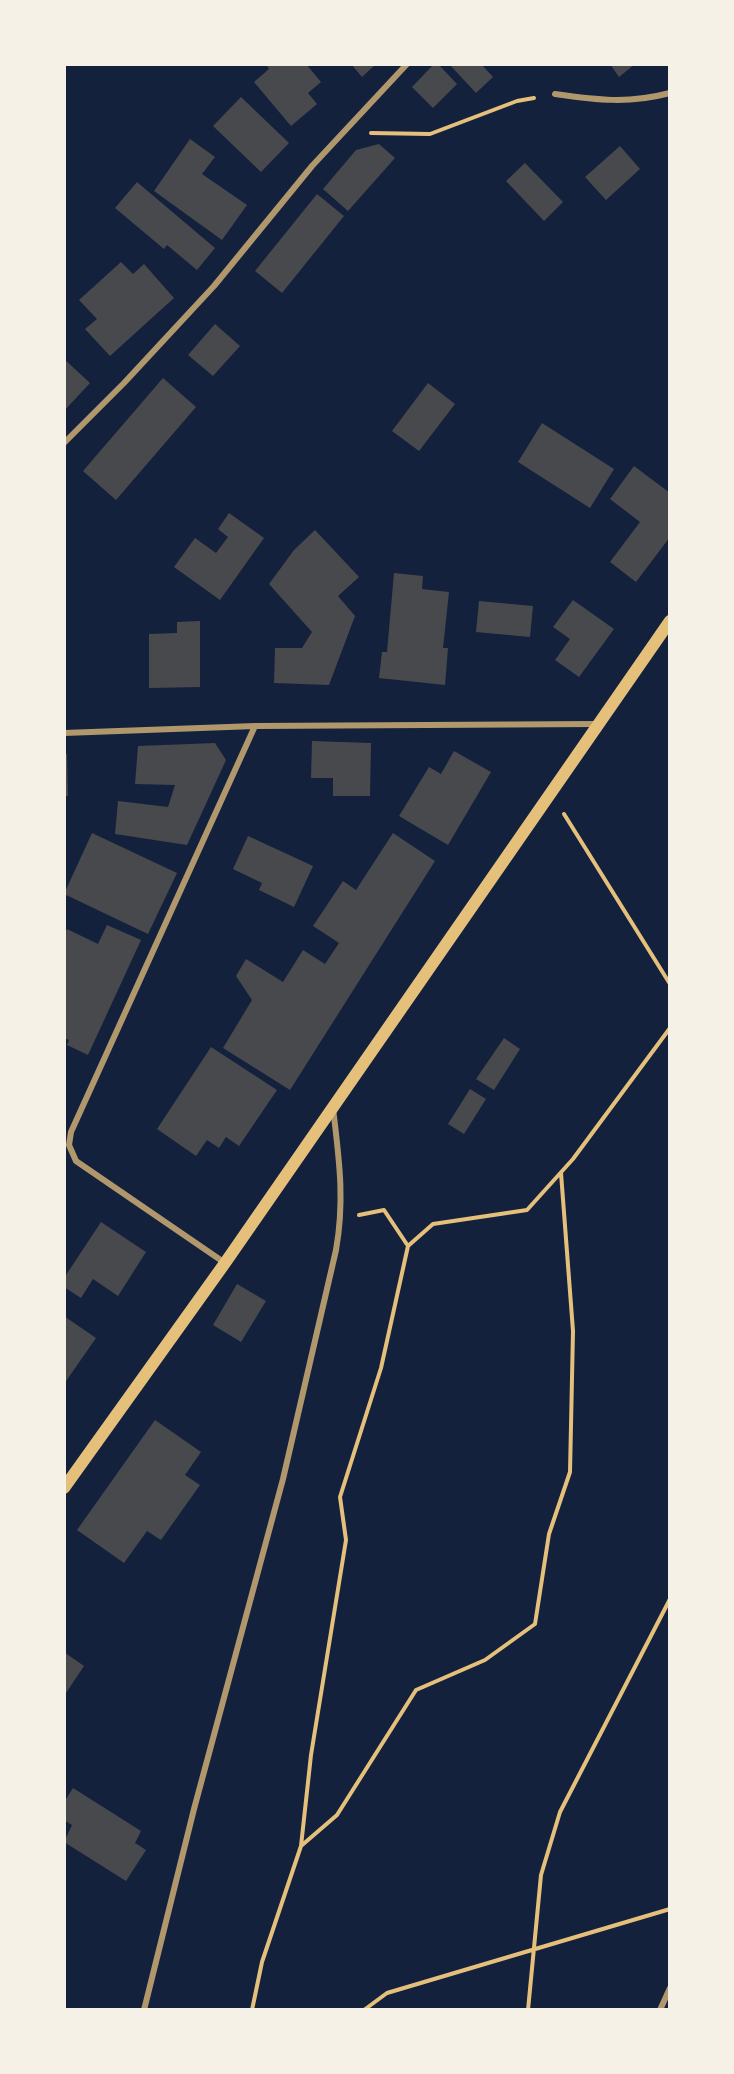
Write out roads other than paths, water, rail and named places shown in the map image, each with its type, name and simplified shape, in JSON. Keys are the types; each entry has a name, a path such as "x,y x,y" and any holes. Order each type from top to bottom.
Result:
{"main road":[{"path":"64,1488 225,1263 669,621"}],"street":[{"path":"64,443 207,294 343,133 407,64"},
{"path":"555,94 608,102 641,101 669,93"},
{"path":"64,733 255,726 596,724"},
{"path":"225,1263 76,1161 69,1146 71,1132 255,726"},
{"path":"144,2010 194,1809 283,1479 342,1219 343,1186 333,1108"},
{"path":"660,2010 669,1988"}]}
